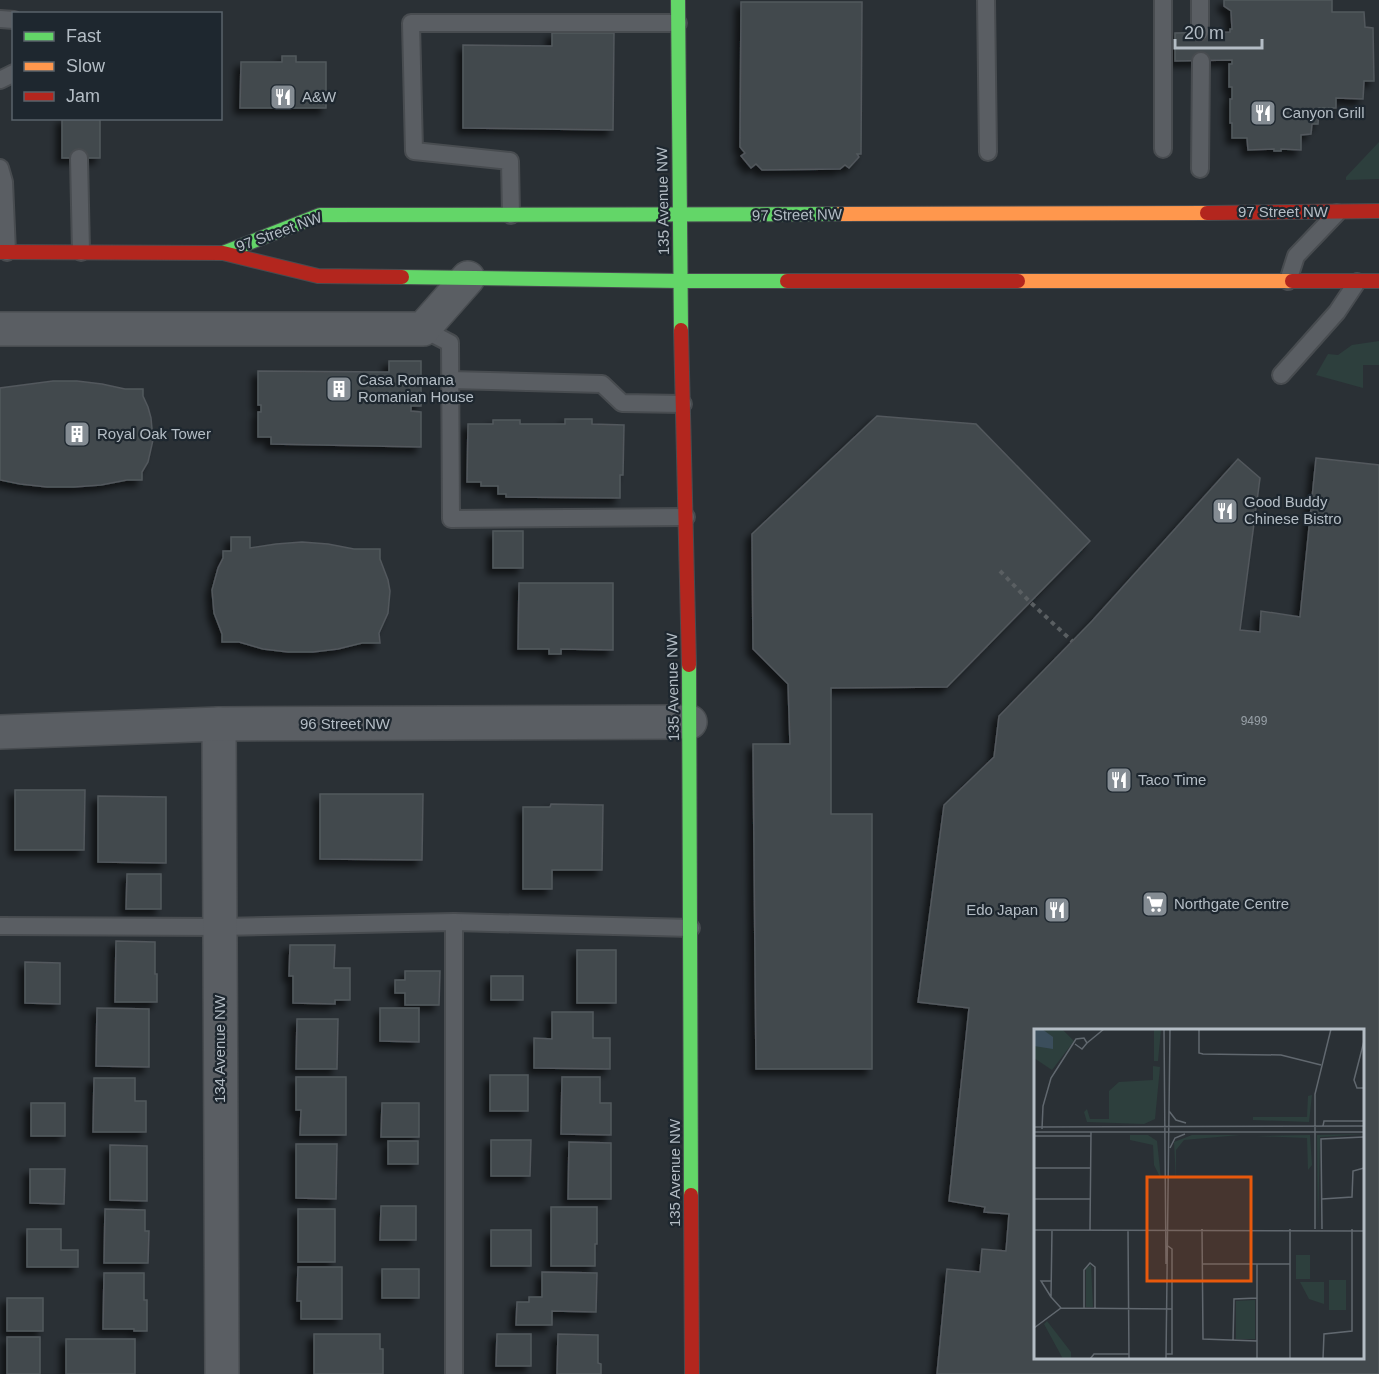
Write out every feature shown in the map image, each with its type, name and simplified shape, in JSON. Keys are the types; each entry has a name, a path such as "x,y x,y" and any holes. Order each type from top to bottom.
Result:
{"main road":[{"name":"135 Avenue NW","path":"678,0 680,281 690,722 692,1374"},
{"name":"97 Street NW","path":"223,253 320,215 680,216 1379,211"},
{"name":"97 Street NW","path":"4,252 223,253 318,276 680,281 1379,281"}],"street":[{"path":"0,329 423,329 468,278"},
{"name":"96 Street NW","path":"0,732 219,724 690,722"},
{"name":"134 Avenue NW","path":"219,724 222,1374"}],"lane":[{"path":"987,0 988,152"},
{"path":"1163,0 1163,149"},
{"path":"1200,0 1200,32"},
{"path":"512,215 510,161 414,151 411,23 678,23"},
{"path":"1200,169 1201,61"},
{"path":"79,158 81,252"},
{"path":"0,168 4,182 4,252"},
{"path":"1288,281 1296,256 1337,212"},
{"path":"1281,375 1337,312 1357,282"},
{"path":"423,329 450,343 451,519 686,517"},
{"path":"450,380 602,384 622,403 683,404"},
{"path":"454,922 454,1374"},
{"path":"0,926 220,927 454,922 691,928"}],"path":[{"path":"1000,571 1072,641"}],"shaded area":[{"path":"1379,142 1379,179 1346,180 1346,177"},
{"path":"1379,341 1379,365 1363,365 1363,388 1316,375 1328,354 1338,355 1352,345"}],"building":[{"path":"1224,0 1332,0 1332,12 1364,12 1365,27 1373,28 1374,81 1364,81 1363,99 1336,98 1336,108 1319,108 1318,124 1312,124 1311,134 1301,135 1301,150 1248,150 1247,138 1232,138 1230,99 1232,99 1232,87 1229,87 1229,64 1232,64 1232,60 1175,61 1175,33 1230,32 1232,29 1231,11 1224,6"},
{"path":"741,2 862,2 861,154 857,154 859,157 849,168 845,165 840,169 762,170 756,164 751,168 741,156 745,153 740,147"},
{"path":"552,33 614,33 613,130 463,128 463,45 552,46"},
{"path":"282,56 296,56 296,62 326,62 326,108 240,108 241,62 282,62"},
{"path":"62,120 100,120 100,158 62,158"},
{"name":"Casa Romana Romanian House","path":"389,361 421,361 421,406 411,406 411,411 421,412 421,447 271,444 271,437 258,437 258,412 261,412 261,405 258,405 258,371 389,372"},
{"name":"Royal Oak Tower","path":"53,381 77,381 125,389 143,389 143,396 151,418 153,440 148,462 142,472 142,480 74,487 47,487 0,480 0,388"},
{"path":"877,416 976,424 1090,541 947,687 831,688 831,814 872,814 872,1069 756,1069 753,744 790,744 788,684 753,649 752,534"},
{"path":"565,419 592,419 592,424 624,425 620,498 506,497 506,494 498,494 498,486 481,486 481,482 467,482 468,424 493,424 493,420 520,420 520,424 565,424"},
{"name":"Northgate Centre","path":"1316,458 1379,465 1379,1374 937,1374 947,1269 980,1272 982,1249 1006,1251 1009,1214 984,1212 985,1207 949,1201 969,1008 918,1002 944,805 994,757 999,716 1092,621 1238,459 1260,478 1240,630 1260,632 1261,611 1300,617"},
{"path":"493,531 523,531 523,568 493,568"},
{"path":"231,537 250,537 250,548 302,542 354,549 380,549 380,559 390,591 388,613 379,633 380,643 362,643 313,652 288,652 263,649 239,642 222,642 222,634 214,613 212,590 223,558 223,551 231,551"},
{"path":"519,583 613,583 613,650 561,649 561,654 549,654 549,649 518,649"},
{"path":"15,790 85,790 84,850 15,850"},
{"path":"320,794 423,794 422,860 320,859"},
{"path":"98,796 166,797 166,863 98,862"},
{"path":"551,804 603,805 602,870 552,870 552,889 523,889 523,807 550,807"},
{"path":"127,874 161,874 161,909 126,909"},
{"path":"116,941 155,942 157,1002 115,1002"},
{"path":"290,945 335,945 334,968 350,968 350,1000 335,1000 335,1004 293,1003 293,976 289,976"},
{"path":"577,950 616,950 616,1003 577,1003"},
{"path":"25,962 60,963 60,1004 25,1003"},
{"path":"405,971 440,971 439,1005 405,1005 405,993 395,993 395,980 405,980"},
{"path":"491,976 523,976 523,1000 491,1000"},
{"path":"97,1008 149,1009 149,1067 96,1066"},
{"path":"380,1008 419,1008 419,1042 380,1041"},
{"path":"552,1012 593,1012 593,1038 610,1038 610,1069 534,1068 534,1038 552,1039"},
{"path":"297,1019 338,1019 337,1069 296,1069"},
{"path":"490,1075 528,1075 528,1111 490,1111"},
{"path":"296,1077 346,1077 346,1135 300,1135 301,1110 296,1110"},
{"path":"562,1077 600,1077 600,1103 611,1103 611,1135 561,1134"},
{"path":"94,1078 135,1078 135,1101 146,1101 146,1132 93,1132"},
{"path":"31,1103 65,1103 65,1136 31,1136"},
{"path":"382,1103 419,1103 419,1137 381,1137"},
{"path":"491,1140 531,1140 530,1176 491,1176"},
{"path":"388,1141 418,1141 418,1164 388,1164"},
{"path":"569,1142 611,1143 611,1199 568,1199"},
{"path":"296,1144 337,1144 336,1199 296,1198"},
{"path":"110,1145 147,1146 147,1201 110,1200"},
{"path":"30,1169 65,1169 64,1204 30,1203"},
{"path":"381,1206 416,1206 416,1240 380,1240"},
{"path":"551,1207 597,1207 595,1266 551,1266"},
{"path":"105,1209 145,1210 145,1231 149,1231 148,1263 104,1263"},
{"path":"298,1209 335,1209 335,1262 298,1262"},
{"path":"27,1229 61,1229 61,1250 78,1250 78,1267 27,1267"},
{"path":"491,1230 531,1230 531,1266 491,1266"},
{"path":"298,1267 342,1267 342,1319 301,1319 301,1301 297,1301"},
{"path":"382,1269 419,1269 419,1298 382,1298"},
{"path":"542,1272 597,1273 596,1312 552,1311 552,1325 516,1325 517,1302 529,1302 529,1297 542,1297"},
{"path":"104,1273 144,1273 147,1331 103,1329"},
{"path":"7,1298 43,1298 43,1331 7,1331"},
{"path":"314,1334 380,1334 380,1349 383,1349 383,1374 314,1374"},
{"path":"497,1334 531,1334 531,1366 496,1366"},
{"path":"558,1334 598,1335 598,1363 601,1364 601,1374 557,1374"},
{"path":"7,1337 40,1337 40,1374 7,1374"},
{"path":"66,1339 135,1339 135,1374 66,1374"}],"traffic: fast":[{"path":"678,0 681,330"},
{"path":"223,253 320,215 839,214"},
{"path":"402,277 787,281"},
{"path":"689,665 691,1195"}],"traffic: slow":[{"path":"839,214 1207,213"},
{"path":"1018,281 1292,281"}],"traffic: jam":[{"path":"1207,213 1379,211"},
{"path":"0,252 223,253 318,276 402,277"},
{"path":"787,281 1018,281"},
{"path":"1292,281 1379,281"},
{"path":"681,330 689,665"},
{"path":"691,1195 692,1374"}],"place":[{"name":"A&W","path":"283,97"},
{"name":"Canyon Grill","path":"1263,113"},
{"name":"Casa Romana Romanian House","path":"339,389"},
{"name":"Royal Oak Tower","path":"77,434"},
{"name":"Good Buddy Chinese Bistro","path":"1225,511"},
{"name":"Taco Time","path":"1119,780"},
{"name":"Northgate Centre","path":"1155,904"},
{"name":"Edo Japan","path":"1057,910"}]}
